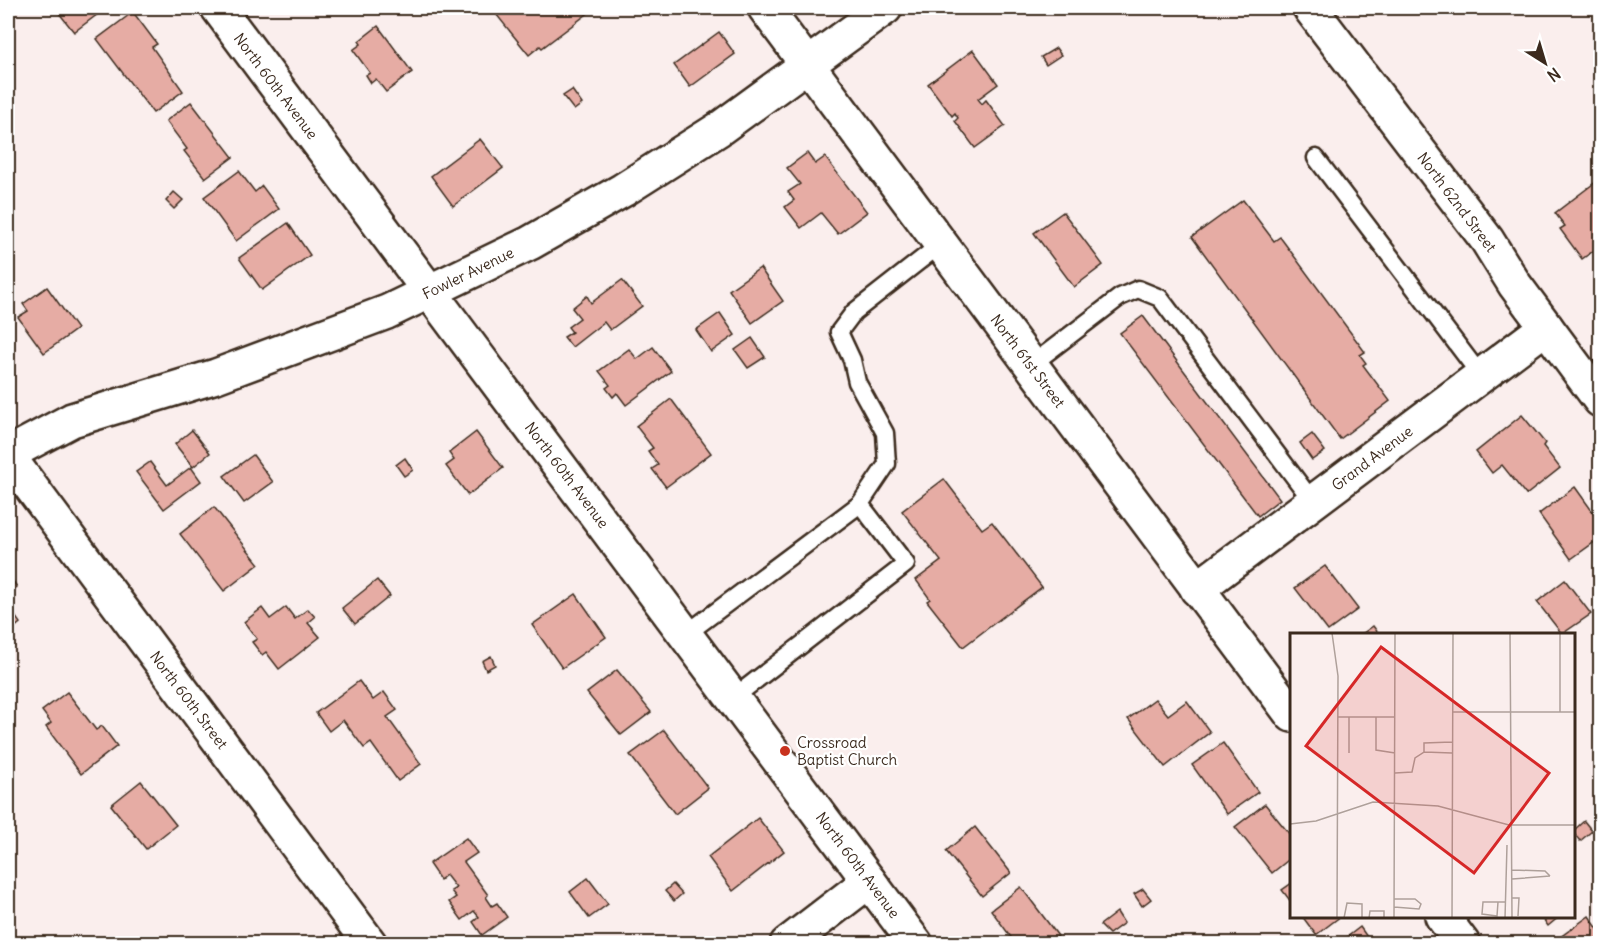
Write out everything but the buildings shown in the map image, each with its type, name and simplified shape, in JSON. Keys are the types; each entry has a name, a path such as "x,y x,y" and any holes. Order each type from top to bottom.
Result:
{"street":[{"name":"North 60th Avenue","path":"218,8 916,944"},
{"name":"North 61st Street","path":"765,8 1290,712"},
{"name":"Fowler Avenue","path":"8,455 72,420 216,376 387,312 531,243 624,190 719,129 885,8"},
{"name":"North 62nd Street","path":"1310,8 1487,240 1515,285 1600,399"},
{"name":"Grand Avenue","path":"1197,589 1546,327"},
{"name":"North 60th Street","path":"8,455 370,944"},
{"path":"787,944 869,881"},
{"path":"1444,918 1463,944"}],"lane":[{"path":"1316,158 1481,376"},
{"path":"686,634 860,504 887,464 885,433 857,382 852,360 838,332 854,312 940,244"},
{"path":"1031,365 1120,297 1138,289 1160,298 1313,502"},
{"path":"733,698 906,564 860,504"}],"place":[{"name":"Crossroad Baptist Church","path":"785,751"}]}
